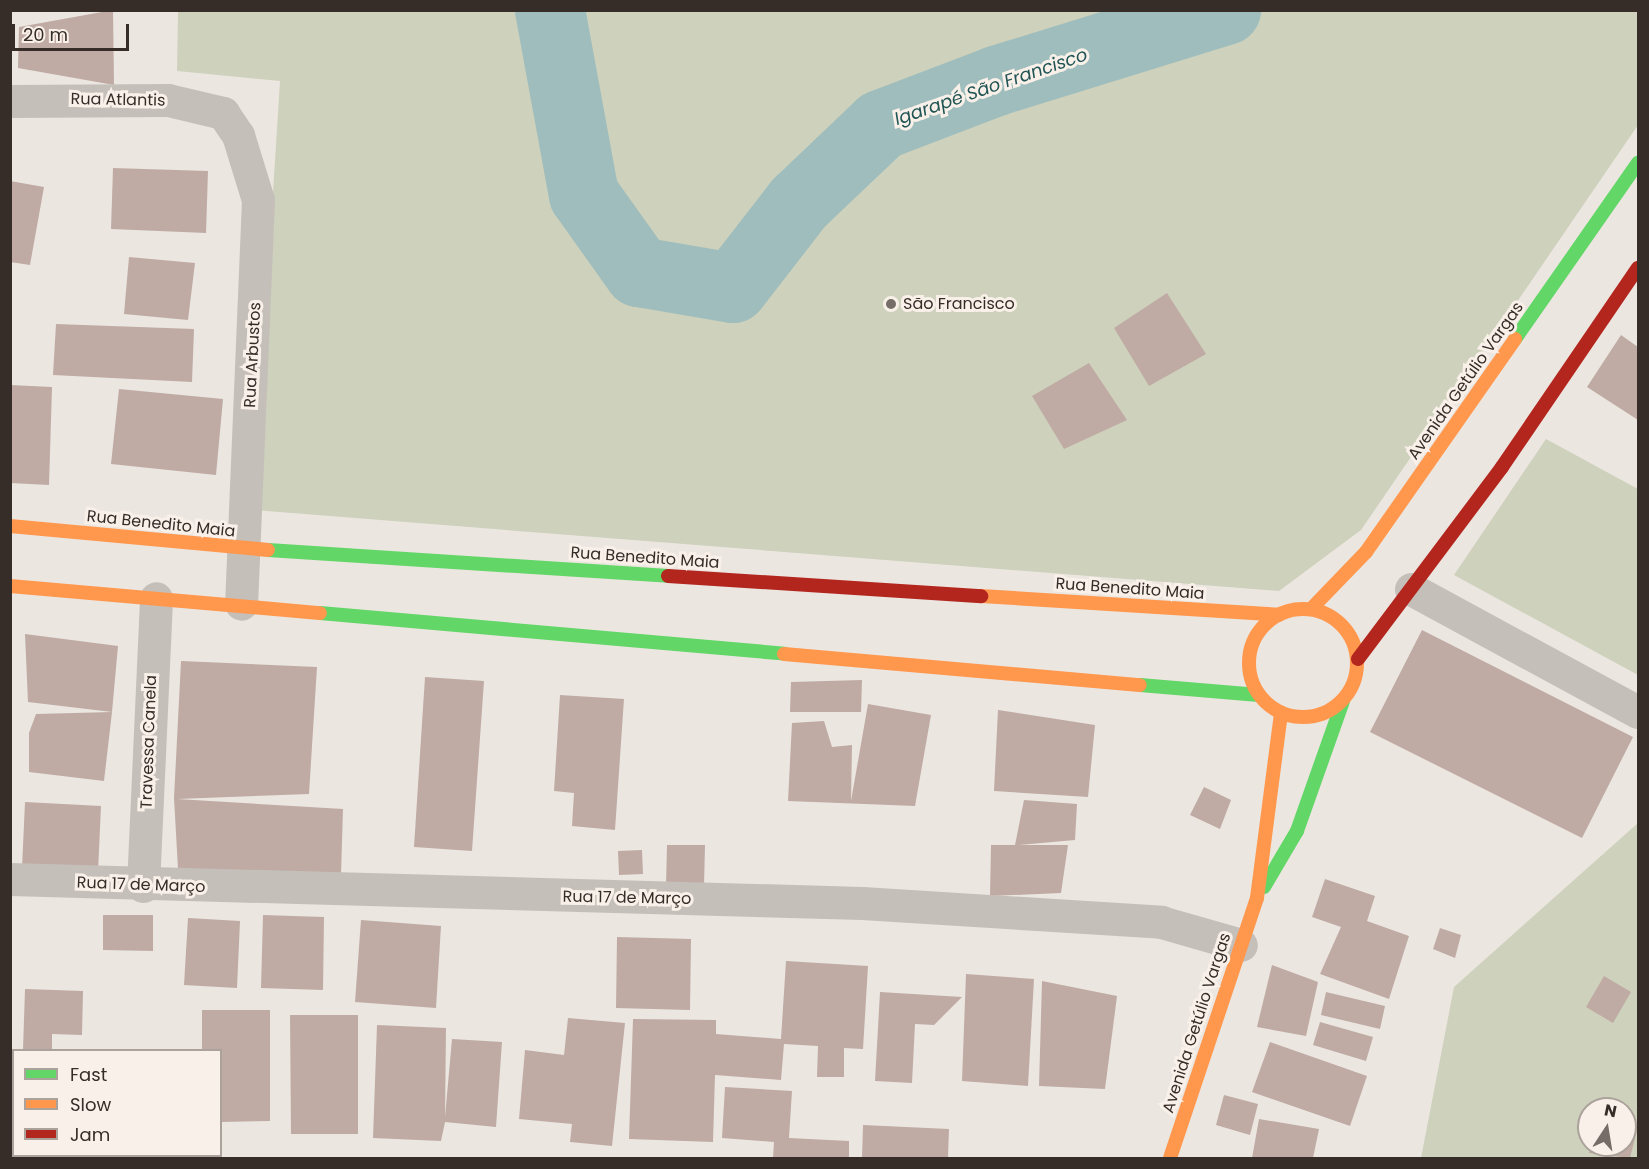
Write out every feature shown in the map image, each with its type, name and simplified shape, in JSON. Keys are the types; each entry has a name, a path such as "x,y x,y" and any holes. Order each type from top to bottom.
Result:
{"street":[{"name":"Rua Atlantis","path":"10,101 146,98 223,113"},
{"name":"Rua Arbustos","path":"223,113 249,160 258,200 241,604"},
{"name":"Avenida Getúlio Vargas","path":"1311,609 1366,552 1638,163"},
{"path":"1358,659 1343,626 1311,609 1279,615 1263,625 1248,660 1259,695 1281,713 1303,717 1343,701 1354,681 1358,659 1411,589 1638,268"},
{"name":"Rua Benedito Maia","path":"10,526 245,549 1279,615"},
{"path":"10,586 241,604 1259,695"},
{"path":"1411,589 1638,712"},
{"name":"Travessa Canela","path":"143,886 156,598"},
{"name":"Avenida Getúlio Vargas","path":"1257,898 1298,831 1343,701"},
{"name":"Avenida Getúlio Vargas","path":"1170,1158 1257,898 1281,713"},
{"name":"Rua 17 de Março","path":"10,879 143,886 862,903 1161,922 1241,945"}],"green space":[{"name":"São Francisco","path":"178,10 1638,11 1638,125 1361,530 1279,591 253,510 280,81 177,71"},
{"path":"1546,439 1638,489 1638,675 1454,575"},
{"path":"1638,823 1638,1158 1421,1158 1454,987"}],"building":[{"path":"113,10 114,85 18,68 19,27"},
{"path":"113,168 208,171 206,233 111,229"},
{"path":"10,181 44,187 30,265 10,262"},
{"path":"129,257 195,263 188,320 124,314"},
{"path":"1167,293 1206,354 1149,386 1114,328"},
{"path":"56,324 194,329 192,382 53,375"},
{"path":"1621,335 1638,347 1638,420 1587,387"},
{"path":"1089,363 1127,420 1064,449 1032,396"},
{"path":"10,385 52,387 49,485 10,483"},
{"path":"119,389 223,399 216,475 111,464"},
{"path":"1422,630 1633,737 1582,838 1370,732"},
{"path":"25,634 118,646 112,712 28,702"},
{"path":"181,661 317,667 309,794 177,799 343,809 341,875 178,869 174,798"},
{"path":"425,677 484,681 472,851 414,847"},
{"path":"862,680 861,712 790,712 791,682"},
{"path":"560,695 624,699 615,830 572,826 574,793 554,791"},
{"path":"868,704 931,715 915,806 788,801 792,723 824,721 832,747 852,745 851,801"},
{"path":"998,710 1095,725 1088,797 994,791"},
{"path":"112,712 104,781 29,772 29,733 36,714"},
{"path":"1204,787 1231,800 1220,829 1190,815"},
{"path":"1024,800 1077,804 1075,840 1019,845 1068,845 1061,893 990,896 991,845 1015,845"},
{"path":"25,802 101,806 98,872 22,868"},
{"path":"667,845 705,845 704,887 666,886"},
{"path":"642,850 643,874 619,875 618,851"},
{"path":"1325,879 1375,896 1367,921 1409,936 1389,999 1320,974 1341,927 1312,917"},
{"path":"103,915 153,915 153,951 103,950"},
{"path":"263,915 324,917 323,990 261,988"},
{"path":"188,918 240,921 237,988 184,985"},
{"path":"361,920 441,926 436,1008 355,1002"},
{"path":"1440,928 1461,935 1455,958 1433,949"},
{"path":"617,937 691,939 690,1010 616,1008"},
{"path":"786,961 868,966 863,1049 844,1048 844,1077 817,1077 818,1046 784,1044 781,1080 715,1075 713,1142 629,1139 633,1019 716,1020 716,1034 781,1039"},
{"path":"1272,965 1318,982 1306,1036 1257,1027"},
{"path":"966,974 1034,979 1028,1086 962,1081"},
{"path":"1604,976 1631,992 1613,1023 1586,1007"},
{"path":"1042,981 1117,996 1105,1089 1039,1086"},
{"path":"25,989 83,991 82,1035 52,1034 52,1049 23,1049"},
{"path":"880,992 962,997 934,1025 915,1024 912,1083 875,1081"},
{"path":"1326,992 1385,1006 1380,1029 1321,1015"},
{"path":"202,1010 270,1010 270,1121 222,1122 222,1049 202,1049"},
{"path":"290,1015 358,1015 358,1134 291,1134"},
{"path":"568,1018 625,1023 612,1146 570,1142 572,1124 519,1119 525,1050 564,1055"},
{"path":"1320,1022 1373,1037 1366,1061 1313,1045"},
{"path":"377,1025 446,1028 445,1117 452,1039 502,1042 496,1127 445,1122 441,1141 373,1138"},
{"path":"1270,1042 1367,1076 1350,1126 1252,1092"},
{"path":"725,1087 792,1091 789,1138 849,1141 849,1158 773,1158 774,1142 722,1138"},
{"path":"1224,1095 1258,1104 1250,1135 1216,1125"},
{"path":"1259,1119 1319,1129 1313,1158 1252,1158"},
{"path":"863,1125 949,1129 948,1158 862,1158"},
{"path":"77,1157 151,1157 151,1158"}],"waterway":[{"name":"Igarapé São Francisco","path":"550,10 584,195 639,272 733,288 799,203 881,125 996,81 1226,10"}],"traffic: fast":[{"path":"1515,339 1638,163"},
{"path":"268,550 668,576"},
{"path":"320,613 784,654"},
{"path":"1140,685 1259,695"},
{"path":"1264,887 1297,831 1343,701"}],"traffic: slow":[{"path":"1311,609 1366,552 1515,339"},
{"path":"10,526 268,550"},
{"path":"10,586 320,613"},
{"path":"981,596 1279,615"},
{"path":"1303,609 1324,613 1341,625 1353,642 1357,663 1353,684 1341,701 1324,713 1303,717 1282,713 1265,701 1253,684 1249,663 1253,642 1265,625 1282,613 1303,609"},
{"path":"784,654 1140,685"},
{"path":"1170,1158 1257,898 1281,713"}],"traffic: jam":[{"path":"1358,659 1502,467 1638,268"},
{"path":"668,576 981,596"}],"place":[{"name":"São Francisco","path":"891,304"}]}
